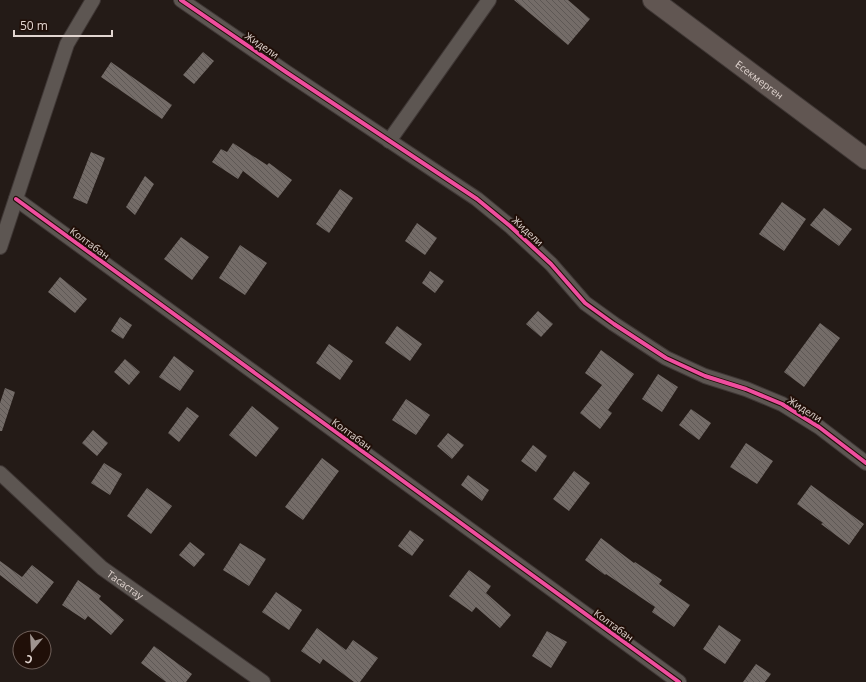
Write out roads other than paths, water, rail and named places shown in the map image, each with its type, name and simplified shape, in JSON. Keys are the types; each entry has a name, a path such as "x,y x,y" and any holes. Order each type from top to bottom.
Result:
{"street":[{"path":"0,247 67,44 93,0"},
{"name":"Жидели","path":"181,0 477,199 510,226 551,264 585,303 614,324 666,358 705,376 746,389 782,404 819,427 866,462"},
{"path":"389,140 489,0"},
{"name":"Eсекмерген","path":"653,0 866,159"},
{"name":"Колтабан","path":"16,199 679,682"},
{"name":"Тасастау","path":"0,473 102,568 263,682"}]}
